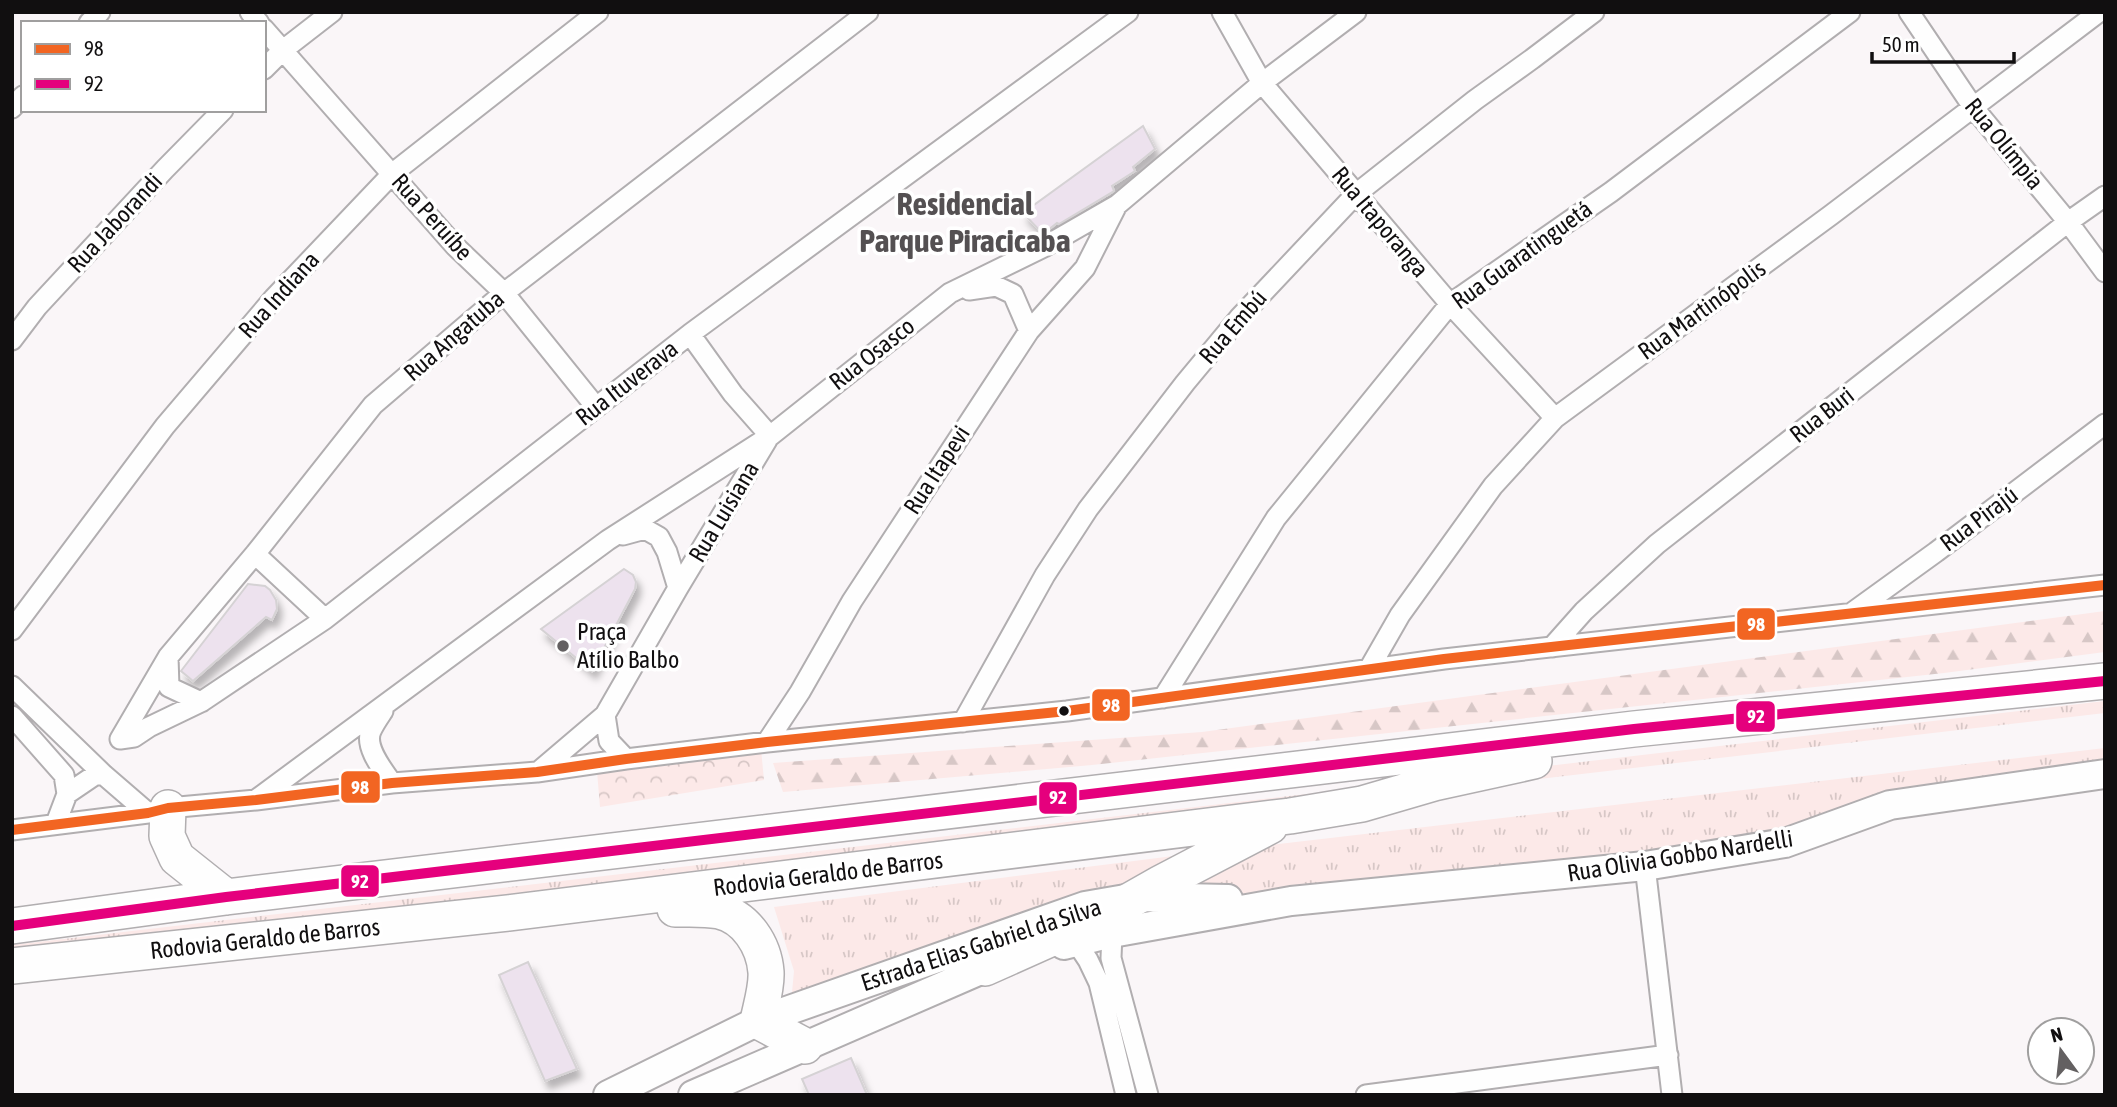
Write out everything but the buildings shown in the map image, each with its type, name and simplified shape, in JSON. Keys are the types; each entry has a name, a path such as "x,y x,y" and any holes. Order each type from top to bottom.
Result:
{"highway":[{"name":"Rodovia Geraldo de Barros","path":"12,926 226,897 1634,729 2105,681"},
{"name":"Rodovia Geraldo de Barros","path":"12,966 508,913 1290,816 1362,804 1434,783 1570,752 1634,729"},
{"path":"158,810 177,858 226,897"},
{"path":"985,968 1108,913 1290,816"},
{"path":"508,913 564,920 671,908 717,910 734,916 751,931 761,952 766,973 758,1021 805,1046"}],"street":[{"path":"266,67 283,50 332,12"},
{"name":"Rua Indiana","path":"12,630 165,426 274,298 393,173 598,12"},
{"name":"Rua Angatuba","path":"120,739 168,657 255,554 373,405 504,293 868,12"},
{"name":"Rua Ituverava","path":"120,739 134,737 201,702 324,619 690,334 1128,12"},
{"name":"Rua Itaporanga","path":"1222,12 1262,83 1450,304 1555,418"},
{"name":"Rua Osasco","path":"256,800 608,540 770,436 950,293 1044,247 1117,205 1262,83 1356,12"},
{"name":"Rua Embú","path":"963,722 1045,575 1088,509 1239,318 1356,194 1475,100 1594,12"},
{"name":"Rua Guaratinguetá","path":"1163,698 1276,518 1450,304 1611,192 1850,12"},
{"name":"Rua Olímpia","path":"1909,12 1973,107 2068,222 2105,272"},
{"name":"Rua Martinópolis","path":"1368,669 1400,615 1493,486 1555,418 1820,224 2099,12"},
{"name":"Rua Peruíbe","path":"266,31 455,246 504,293 596,407"},
{"name":"Rua Jaborandi","path":"12,340 37,307 221,112"},
{"name":"Rua Buri","path":"1552,647 1584,611 1657,544 2068,222 2105,196"},
{"name":"Rua Itapevi","path":"767,742 800,692 852,601 1029,331 1084,268 1117,205"},
{"path":"950,293 996,286 1013,294 1029,331"},
{"path":"690,334 733,394 770,436"},
{"name":"Rua Pirajú","path":"1852,613 2105,424"},
{"name":"Rua Luisiana","path":"537,772 605,715 770,436"},
{"name":"Rua Luisiana","path":"608,540 645,529 659,537 667,552 678,588"},
{"path":"255,554 324,619"},
{"path":"12,830 392,783 537,772 767,742 1163,698 1368,669 1552,647 2105,585"},
{"path":"168,657 169,687 201,702"},
{"path":"12,686 104,775 158,810"},
{"name":"Rua Osasco","path":"388,701 369,734 370,745 392,783"},
{"path":"605,715 609,741 626,759"},
{"path":"12,716 64,775 67,794 56,823"},
{"path":"67,794 95,775 104,775"},
{"name":"Rua Olivia Gobbo Nardelli","path":"1291,901 1645,866 1785,843 1890,805 2105,775"},
{"path":"1645,866 1672,1095"},
{"name":"Estrada Elias Gabriel da Silva","path":"608,1095 758,1021 1085,906 1138,897 1291,901"},
{"name":"Estrada Elias Gabriel da Silva","path":"693,1095 985,968 1112,933 1291,901"},
{"path":"1112,933 1111,958 1148,1095"},
{"path":"1076,942 1099,983 1126,1095"},
{"path":"1366,1095 1668,1055"}],"green space":[{"path":"2105,611 2105,652 1944,673 1092,765 783,792 773,763 1202,732"},
{"path":"2105,701 2105,713 12,957 12,945"},
{"path":"2105,748 2105,766 1761,837 1284,891 1198,893 1194,882 1261,846"},
{"path":"761,749 764,780 600,807 597,771"},
{"path":"1181,855 1132,885 791,1003 794,971 774,907"}],"transit line":[{"name":"98","path":"12,830 148,813 168,808 392,783 537,772 767,742 1067,711 1444,659 2105,585"},
{"name":"92","path":"12,926 226,897 1634,729 2105,681"}],"place":[{"name":"Praça Atílio Balbo","path":"563,646"}],"district":[{"name":"Residencial Parque Piracicaba","path":"965,222"}]}
